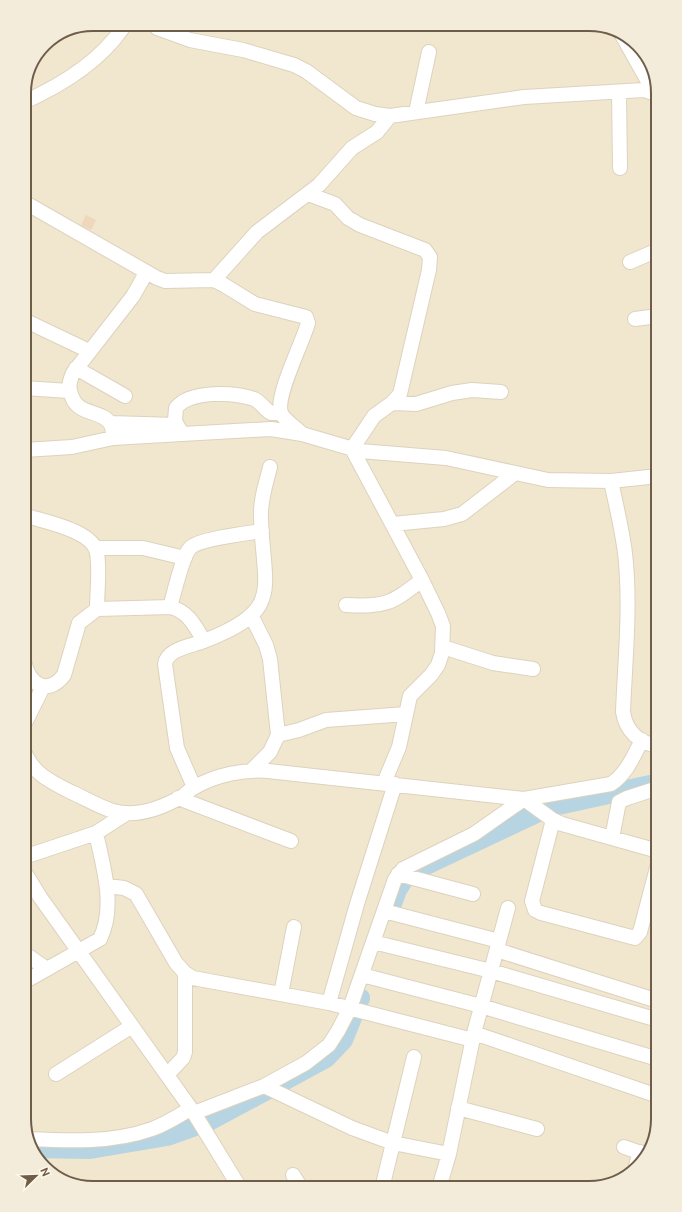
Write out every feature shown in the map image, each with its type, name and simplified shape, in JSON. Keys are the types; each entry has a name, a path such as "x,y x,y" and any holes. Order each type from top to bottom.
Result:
{"street":[{"path":"31,98 81,71 120,31"},
{"path":"165,31 190,40 243,50 294,66 306,71 356,108 375,114 390,116 524,97 644,90 651,92"},
{"path":"627,44 650,83"},
{"path":"416,112 429,52"},
{"path":"619,92 620,168"},
{"path":"214,280 257,232 308,194 330,174 352,148 377,132 390,116"},
{"path":"308,194 335,204 348,218 360,225 425,250 430,257 429,270 400,394 392,403 374,416 352,449"},
{"path":"31,206 130,262 146,274 165,281 214,280 255,304 302,315 308,319 307,328 281,397 281,413 302,434"},
{"path":"630,262 651,253"},
{"path":"113,438 110,423 106,419 81,408 73,402 69,383 76,368 133,296 146,274"},
{"path":"635,319 651,317"},
{"path":"31,323 89,351"},
{"path":"76,368 125,396"},
{"path":"31,388 70,391"},
{"path":"392,403 416,404 472,390 501,392"},
{"path":"179,429 175,412 179,404 197,397 216,394 236,395 254,399 270,413 281,413"},
{"path":"110,423 179,429 271,429 302,434 360,451 446,458 514,474 554,481 611,481 651,477"},
{"path":"31,450 72,447 113,438 179,429"},
{"path":"329,1004 390,783 410,696 438,665 443,647 443,626 438,613 393,524 352,449"},
{"path":"194,787 177,748 165,664 166,658 170,653 224,633 251,616 258,607 265,592 266,580 261,506 270,467"},
{"path":"393,524 444,519 462,514 514,474"},
{"path":"611,481 624,553 626,574 624,723 631,732 642,740 651,743"},
{"path":"31,517 85,536 95,548 97,554 97,609"},
{"path":"170,607 185,558 190,548 201,542 262,531"},
{"path":"95,548 143,548 185,558"},
{"path":"346,605 382,605 396,599 422,580"},
{"path":"31,693 53,686 64,675 80,623 97,609 170,607 185,613 204,641"},
{"path":"251,616 266,645 270,659 278,734 270,752 252,770"},
{"path":"443,647 493,663 534,669"},
{"path":"31,678 41,691"},
{"path":"31,711 41,691"},
{"path":"278,734 299,730 326,720 406,714"},
{"path":"34,1139 93,1140 128,1135 196,1116 264,1086 318,1054 338,1031 350,1008 398,874 410,865 474,834 611,784 620,777 628,767 642,740"},
{"path":"31,764 36,771 46,778 113,811 127,814 160,808 194,787 225,775 252,770 390,783 540,810 612,838 651,849"},
{"path":"612,838 619,802 651,790"},
{"path":"178,798 291,841"},
{"path":"540,810 532,901 535,910 541,913 635,938 640,932 651,890"},
{"path":"31,855 96,833 127,814"},
{"path":"31,978 80,952 100,939 104,932 107,886 96,833"},
{"path":"398,874 473,894"},
{"path":"31,882 196,1116 236,1181"},
{"path":"107,886 124,888 136,894 168,952 185,973 193,978 350,1008 473,1037 651,1094"},
{"path":"441,1181 449,1154 473,1037 508,908"},
{"path":"384,911 498,946 651,999"},
{"path":"281,994 294,927"},
{"path":"373,942 491,971 651,1018"},
{"path":"31,958 47,969"},
{"path":"167,1075 183,1058 185,1052 185,973"},
{"path":"362,975 481,1006 651,1057"},
{"path":"56,1074 132,1026"},
{"path":"384,1180 414,1057"},
{"path":"264,1086 352,1128 393,1143 449,1154"},
{"path":"458,1108 538,1129"},
{"path":"624,1147 639,1156"},
{"path":"293,1175 297,1181"}],"shaded area":[{"path":"93,31 593,31 609,34 623,41 636,52 645,66 650,81 651,93 651,1119 649,1135 643,1150 630,1166 616,1175 605,1179 589,1181 89,1181 73,1178 59,1171 56,1169 56,1156 43,1156 37,1146 33,1135 31,1119 31,89 37,66 44,55 52,46 73,34"}],"building":[{"path":"86,215 96,220 91,230 81,225"}],"waterway":[{"path":"390,909 397,890 407,874 549,807 650,785"},
{"path":"38,1148 90,1149 167,1136 209,1121 326,1058 343,1040 360,998"}]}
